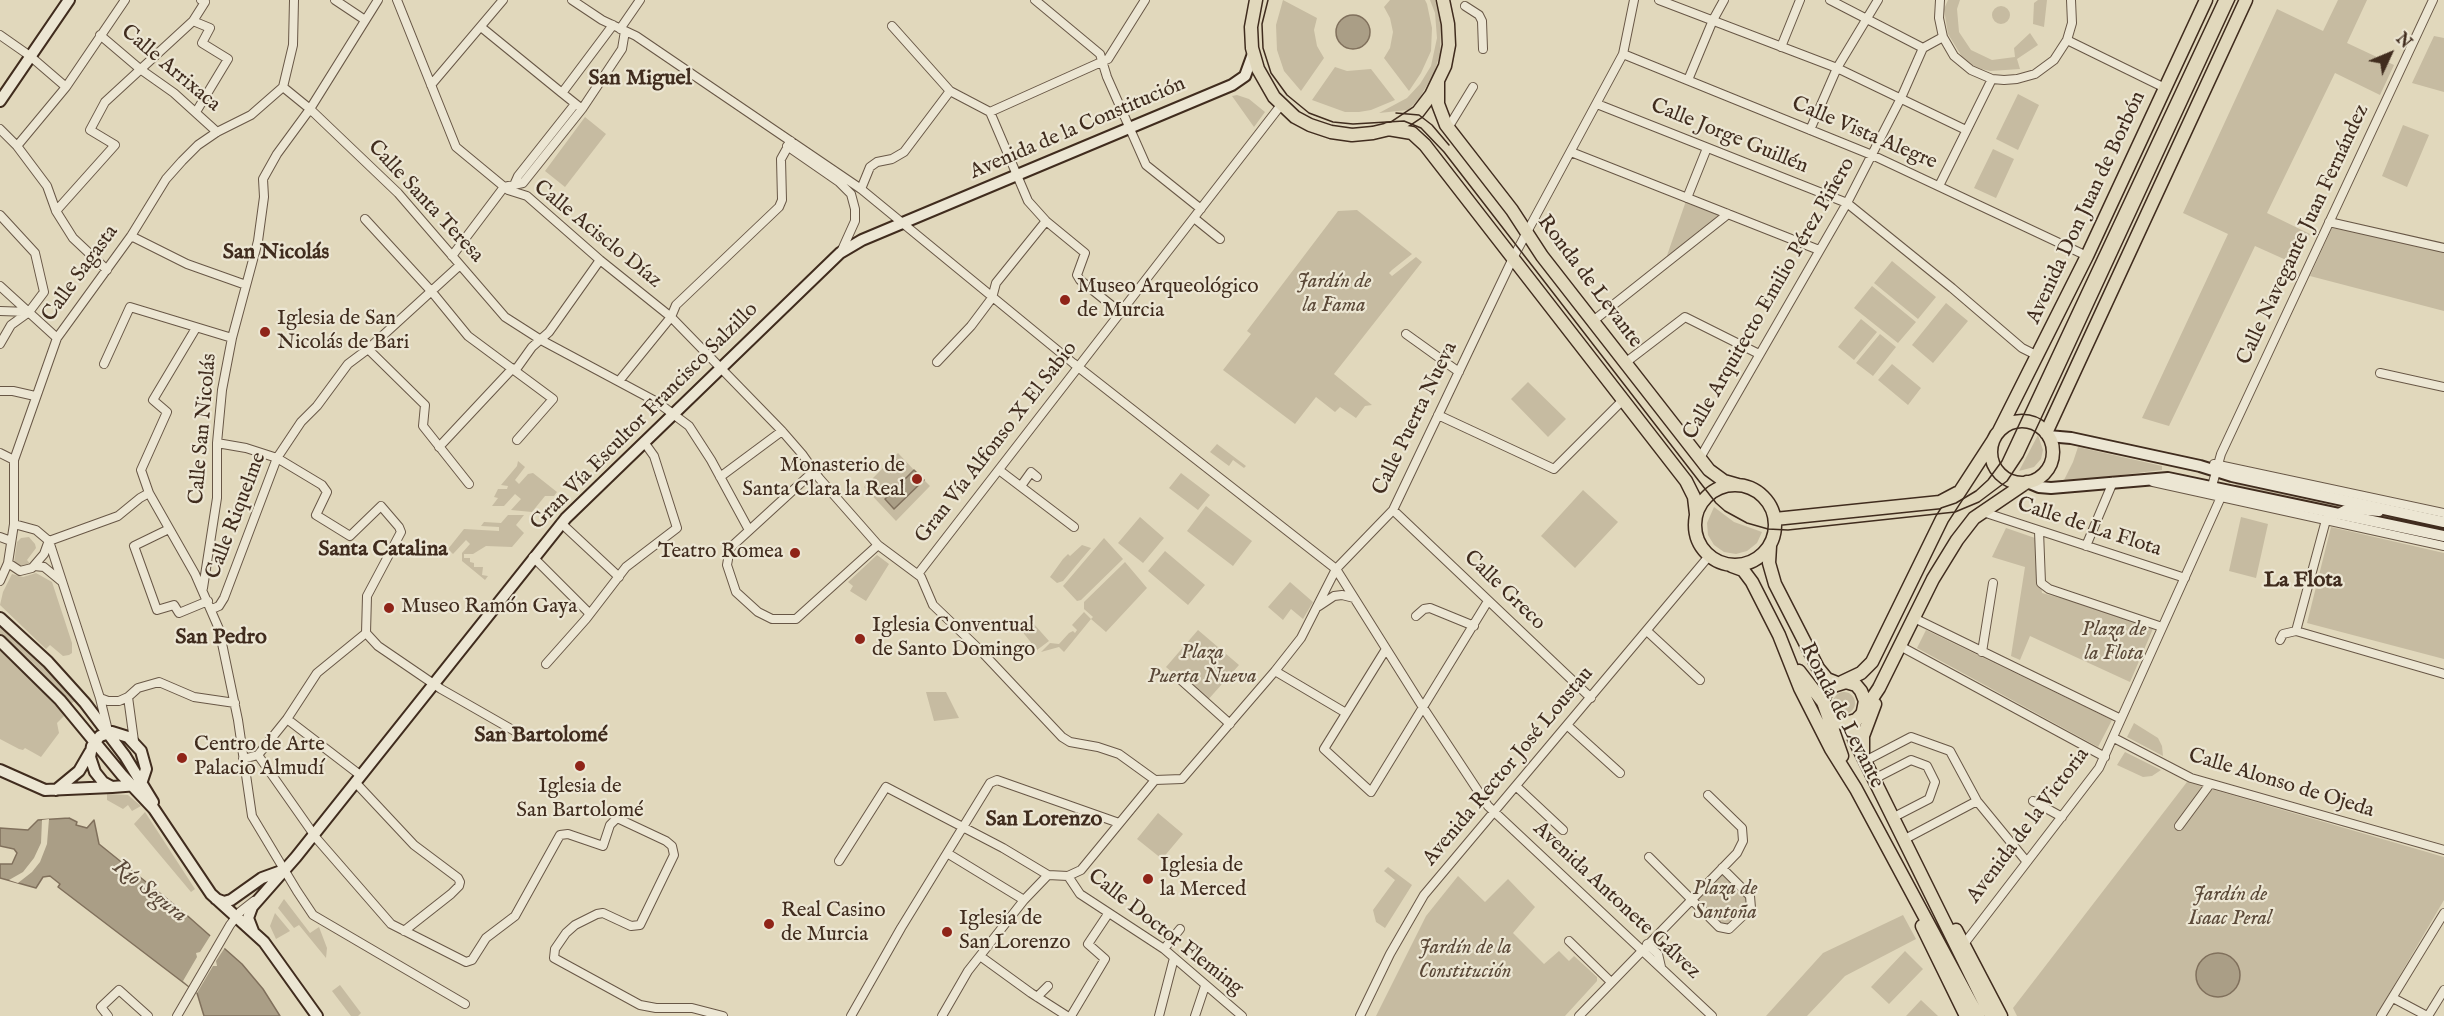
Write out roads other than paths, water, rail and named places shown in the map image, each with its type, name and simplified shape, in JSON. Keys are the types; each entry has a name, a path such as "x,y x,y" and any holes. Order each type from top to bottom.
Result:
{"main road":[{"path":"0,101 69,0"},
{"path":"1256,0 1251,27 1253,54 1262,79 1281,105 1302,121 1331,132 1363,134 1388,129 1418,112 1438,82 1445,66 1449,45 1443,0"},
{"name":"Avenida Don Juan de Borbón","path":"1839,683 1861,673 1872,663 1942,519 1997,435 2088,256 2206,0"},
{"path":"2047,434 2246,0"},
{"name":"Avenida de la Constitución","path":"840,253 862,240 1238,82 1246,74 1253,54"},
{"name":"Ronda de Levante","path":"1438,82 1438,104 1448,128 1625,363 1700,458 1715,475 1738,485"},
{"path":"1388,129 1412,133 1422,141 1690,486 1695,501 1697,539 1709,556 1718,562 1732,566 1747,564 1755,561 1770,545 1775,535 1775,519 1770,504 1752,489 1738,485 1713,491 1703,500 1696,514"},
{"name":"Gran Vía Escultor Francisco Salzillo","path":"254,932 248,921 248,914 261,896 314,834 561,523 840,253"},
{"path":"1865,761 1863,736 1886,675 1957,540 1972,520 2027,482 2038,478 2050,466 2053,449 2047,434 2038,425 2022,421 2013,422 1997,435 1992,451 1997,469 2008,479 2027,482 2046,488 2168,478 2444,536"},
{"path":"2047,434 2200,466 2217,467 2444,522"},
{"path":"1775,519 1941,502 1966,485"},
{"name":"Ronda de Levante","path":"1770,545 1768,563 1775,584 1818,668 1827,679 1839,683"},
{"name":"Ronda de Levante","path":"1732,566 1743,570 1750,578 1779,636 1800,688 1831,749 1856,789 1978,1016"},
{"path":"0,618 48,662 108,732 138,784 213,897 264,942 317,1016"},
{"path":"1779,636 1800,673 1826,710 1839,723 1849,723 1859,716 1886,675"},
{"path":"0,641 51,690 92,747 138,784"},
{"path":"1856,789 1826,710 1826,693 1839,683 1853,684 1861,691 1865,701 1859,716"},
{"name":"Ronda de Levante","path":"1859,716 1854,737 1991,1016"},
{"path":"108,732 122,734 134,741 141,751 146,762 138,784"},
{"path":"56,790 79,771 92,747 108,732"},
{"path":"92,747 93,767 99,778 112,787"},
{"path":"0,771 45,790 138,784"},
{"name":"Ronda de Levante","path":"1907,844 1964,944 2001,1016"},
{"name":"Ronda de Levante","path":"1893,859 1920,922 1966,1016"},
{"path":"213,897 223,902 231,900 262,878 284,870"}],"street":[{"path":"17,147 66,87 125,0"},
{"path":"56,211 115,145 90,129 105,102 194,21 205,2 201,0"},
{"path":"284,87 293,45 294,0"},
{"path":"335,0 365,20"},
{"name":"Calle San Nicolás","path":"203,590 217,498 217,443 222,390 232,338 258,241 264,197 263,179 378,0"},
{"name":"Calle Acisclo Díaz","path":"397,0 456,147 508,190 527,196 600,260 671,317 782,432 878,545 918,574"},
{"path":"431,85 503,0"},
{"name":"Avenida Antonete Gálvez","path":"572,0 620,28 851,187 861,189 992,298 1336,569 1478,792 1495,812 1644,947 1661,969 1712,1016"},
{"path":"562,93 620,28 640,0"},
{"path":"1035,0 1095,49 1104,62 1107,77 1148,168 1201,209"},
{"path":"990,112 1104,62 1112,54 1145,0"},
{"name":"Calle Puerta Nueva","path":"1155,780 1182,779 1301,638 1336,569 1393,510 1513,258 1623,54 1634,0"},
{"path":"1659,0 1837,68 1966,130"},
{"path":"1688,80 1713,20 1724,0"},
{"path":"1781,47 1800,0"},
{"path":"1830,0 1923,48 1943,37"},
{"path":"1810,129 1837,68 1878,0"},
{"path":"1940,0 1939,18 1943,37 1954,56 1971,70 1992,79 2018,79 2035,74 2054,60 2067,40 2072,23 2071,0"},
{"name":"Calle Navegante Juan Fernández","path":"2212,486 2217,467 2433,0"},
{"path":"1465,6 1479,15 1482,21 1483,49"},
{"path":"194,21 210,28 202,43 228,59 196,112"},
{"path":"481,27 578,107"},
{"path":"892,27 950,91 990,112 1028,201 1046,221 1084,253 1077,275 1080,280 1121,313"},
{"path":"453,256 504,187 523,183 622,49 620,28"},
{"path":"0,35 30,56 66,87"},
{"name":"Calle Arrixaca","path":"100,35 196,112 217,132"},
{"path":"2067,40 2165,88"},
{"name":"Calle Arquitecto Emilio Pérez Piñero","path":"1700,458 1847,203 1901,98 1923,48"},
{"name":"Calle Vista Alegre","path":"1623,54 1872,155 2088,256"},
{"path":"1939,186 1992,79"},
{"name":"Calle Santa Teresa","path":"284,87 398,193 505,317 541,340 619,381 673,414 692,430 749,530"},
{"name":"Calle Sagasta","path":"0,581 8,563 14,524 14,460 57,338 131,236 166,179 198,145 217,132 251,115 284,87"},
{"path":"1448,128 1473,87"},
{"path":"861,189 870,167 904,152 950,91"},
{"name":"Calle Jorge Guillén","path":"1597,104 1847,203 2022,348 2038,356"},
{"name":"Gran Vía Alfonso X El Sabio","path":"918,574 1281,105"},
{"path":"0,129 47,186 56,211 73,238 107,270"},
{"path":"619,381 671,317 676,305 779,207 782,200 781,159 789,143"},
{"path":"1687,198 1707,148"},
{"path":"1571,152 1819,250"},
{"path":"840,253 855,221 855,204 851,187"},
{"path":"1593,321 1728,214"},
{"path":"0,215 36,253 44,292 29,312 11,325 0,344"},
{"path":"1194,218 1220,239"},
{"path":"366,219 468,336 553,399 517,440"},
{"path":"937,362 965,333 992,298 996,283 1046,221"},
{"path":"2329,222 2444,248"},
{"path":"131,236 188,264 246,285"},
{"path":"440,447 512,369 517,368 532,347 549,332 600,260"},
{"name":"Calle Riquelme","path":"210,605 219,606 224,598 277,458 301,422 317,406 348,364 368,349 460,265"},
{"path":"0,285 57,338"},
{"path":"104,364 130,307 232,338"},
{"path":"0,311 29,312"},
{"path":"1625,363 1684,317 1759,354"},
{"path":"196,328 153,400 167,412 141,470 149,494 203,590 221,637 235,703 252,816 313,915 465,1004"},
{"path":"1406,334 1459,372"},
{"path":"368,349 424,405 423,426 469,483"},
{"path":"2380,374 2444,387"},
{"path":"0,391 13,391 35,396"},
{"path":"1437,416 1554,470 1623,400"},
{"path":"720,477 782,432"},
{"path":"546,664 586,619 626,567 677,528 654,456 644,442"},
{"path":"217,443 246,448 277,458 322,485 327,492 316,515 350,536 381,506 399,527 401,534 367,596 366,633 378,646 433,683 525,737"},
{"path":"0,453 14,460"},
{"path":"2217,467 2444,513"},
{"path":"999,470 1074,527"},
{"path":"814,471 730,548 727,566 730,578 741,598 758,612 772,619 796,619 878,545"},
{"path":"1021,486 1031,472 1037,477"},
{"path":"2139,479 2444,546"},
{"path":"2086,546 2113,482"},
{"path":"48,541 118,516 140,498 149,494"},
{"name":"Avenida de la Victoria","path":"1964,944 2099,768 2221,497"},
{"path":"2296,631 2326,520 2350,509 2400,513"},
{"name":"Calle Greco","path":"1393,510 1591,698"},
{"name":"Calle de La Flota","path":"1983,512 2185,578"},
{"path":"561,523 619,577"},
{"path":"14,524 36,530 48,541 100,698 108,732"},
{"path":"170,530 134,546 157,610 174,605 179,613 210,605"},
{"path":"2039,531 2041,583 2049,589 2162,627"},
{"path":"0,537 11,541"},
{"path":"8,563 20,570 29,570 46,550 48,541"},
{"name":"Avenida Rector José Loustau","path":"1360,1016 1414,909 1709,556"},
{"path":"533,557 589,613"},
{"path":"34,566 44,567 62,581"},
{"path":"839,861 886,787 1003,848 1048,875 1068,876 1084,866 1155,780 1119,754 1104,748 1070,742 1062,737 981,651 933,605 924,581 918,574"},
{"path":"1982,652 1993,583"},
{"path":"1317,607 1342,594 1355,599"},
{"path":"1386,650 1324,749 1371,792 1424,709 1488,601"},
{"path":"1416,616 1424,609 1430,608 1474,626"},
{"path":"1914,618 2121,719"},
{"path":"1647,631 1700,680"},
{"path":"2280,639 2283,634 2296,631 2444,674"},
{"path":"243,759 258,755 317,673 366,633"},
{"path":"1900,646 2105,757"},
{"path":"1275,671 1346,713"},
{"path":"1181,680 1230,724"},
{"path":"100,698 113,701 128,697 138,688 159,682 167,683 194,697 235,703"},
{"path":"128,697 134,741"},
{"path":"286,719 357,779 414,845 452,874 460,884 404,932"},
{"path":"1568,726 1620,773"},
{"path":"1865,761 1911,737 1950,751 1977,801 2027,862"},
{"name":"Calle Alonso de Ojeda","path":"2114,738 2191,778 2444,850"},
{"path":"258,755 314,834 391,924 466,962 472,960 486,938 515,915 560,835 568,834 603,846 614,819 626,820 666,840 672,846 674,855 638,927 603,913 571,928 555,949 554,958 640,1005 651,1008 692,1008 723,1016"},
{"path":"1874,778 1911,760 1927,766 1935,782 1929,799 1894,818"},
{"path":"850,1016 962,828 993,781 1000,781 1119,823"},
{"path":"2179,826 2210,784"},
{"path":"1517,787 1563,830"},
{"path":"1579,1016 1737,853 1743,841 1742,828 1708,795"},
{"path":"1907,844 1977,801"},
{"path":"2033,801 2062,817"},
{"path":"947,853 1024,900"},
{"path":"1649,857 1719,927 1729,929 1751,908 1750,896 1722,868"},
{"path":"953,1016 943,1014 968,971 1024,900 1048,875"},
{"name":"Calle Doctor Fleming","path":"1068,876 1080,894 1164,949 1242,1016"},
{"path":"177,1016 235,917 261,896"},
{"path":"2381,1016 2444,913"},
{"path":"1071,1016 1105,959 1088,944 1108,914"},
{"path":"1164,949 1180,929"},
{"path":"1569,941 1611,982"},
{"path":"980,956 1067,1016"},
{"path":"1159,1016 1174,958"},
{"path":"1037,997 1048,986"},
{"path":"1195,1016 1205,986"},
{"path":"108,1016 101,1009 119,990 148,1016"},
{"path":"2393,998 2428,1016 2444,990"}],"water":[{"path":"1353,15 1365,20 1370,32 1365,44 1353,49 1341,44 1336,32 1341,20"},
{"path":"914,470 924,480 894,509 885,499"},
{"name":"Río Segura","path":"69,818 77,822 76,825 87,828 94,820 99,844 182,911 242,964 263,989 280,1016 204,1016 197,993 58,887 60,884 50,876 43,877 36,888 0,878 0,864 12,864 17,853 14,849 0,846 0,828 28,830 38,820"},
{"path":"2218,953 2234,959 2240,975 2234,991 2218,997 2202,991 2196,975 2202,959"}],"tram line":[{"path":"1268,0 1262,24 1263,48 1271,73 1287,95 1309,113 1333,122 1353,124 1404,121 1421,128 1444,152 1716,503 1725,511 1747,523 1768,529 1788,530 1955,512 1979,502 2007,481 2023,457 2235,0"},
{"path":"1941,508 1956,503 1976,491 1988,480 2002,461 2218,0"},
{"path":"1396,113 1419,115 1432,125 1449,145"}],"place":[{"name":"Museo Arqueológico de Murcia","path":"1065,300"},
{"name":"Iglesia de San Nicolás de Bari","path":"265,332"},
{"name":"Monasterio de Santa Clara la Real","path":"917,479"},
{"name":"Teatro Romea","path":"795,553"},
{"name":"Museo Ramón Gaya","path":"389,608"},
{"name":"Iglesia Conventual de Santo Domingo","path":"860,639"},
{"name":"Centro de Arte Palacio Almudí","path":"182,758"},
{"name":"Iglesia de San Bartolomé","path":"580,766"},
{"name":"Iglesia de la Merced","path":"1148,879"},
{"name":"Real Casino de Murcia","path":"769,924"},
{"name":"Iglesia de San Lorenzo","path":"947,932"}],"district":[{"name":"San Miguel","path":"640,79"},
{"name":"San Nicolás","path":"276,253"},
{"name":"Santa Catalina","path":"383,550"},
{"name":"La Flota","path":"2303,581"},
{"name":"San Pedro","path":"221,638"},
{"name":"San Bartolomé","path":"541,736"},
{"name":"San Lorenzo","path":"1044,820"}],"park label":[{"name":"Jardín de la Fama","path":"1334,295"},
{"name":"Plaza de la Flota","path":"2114,643"},
{"name":"Plaza Puerta Nueva","path":"1202,666"},
{"name":"Plaza de Santoña","path":"1725,902"},
{"name":"Jardín de Isaac Peral","path":"2230,908"},
{"name":"Jardín de la Constitución","path":"1465,961"}]}
